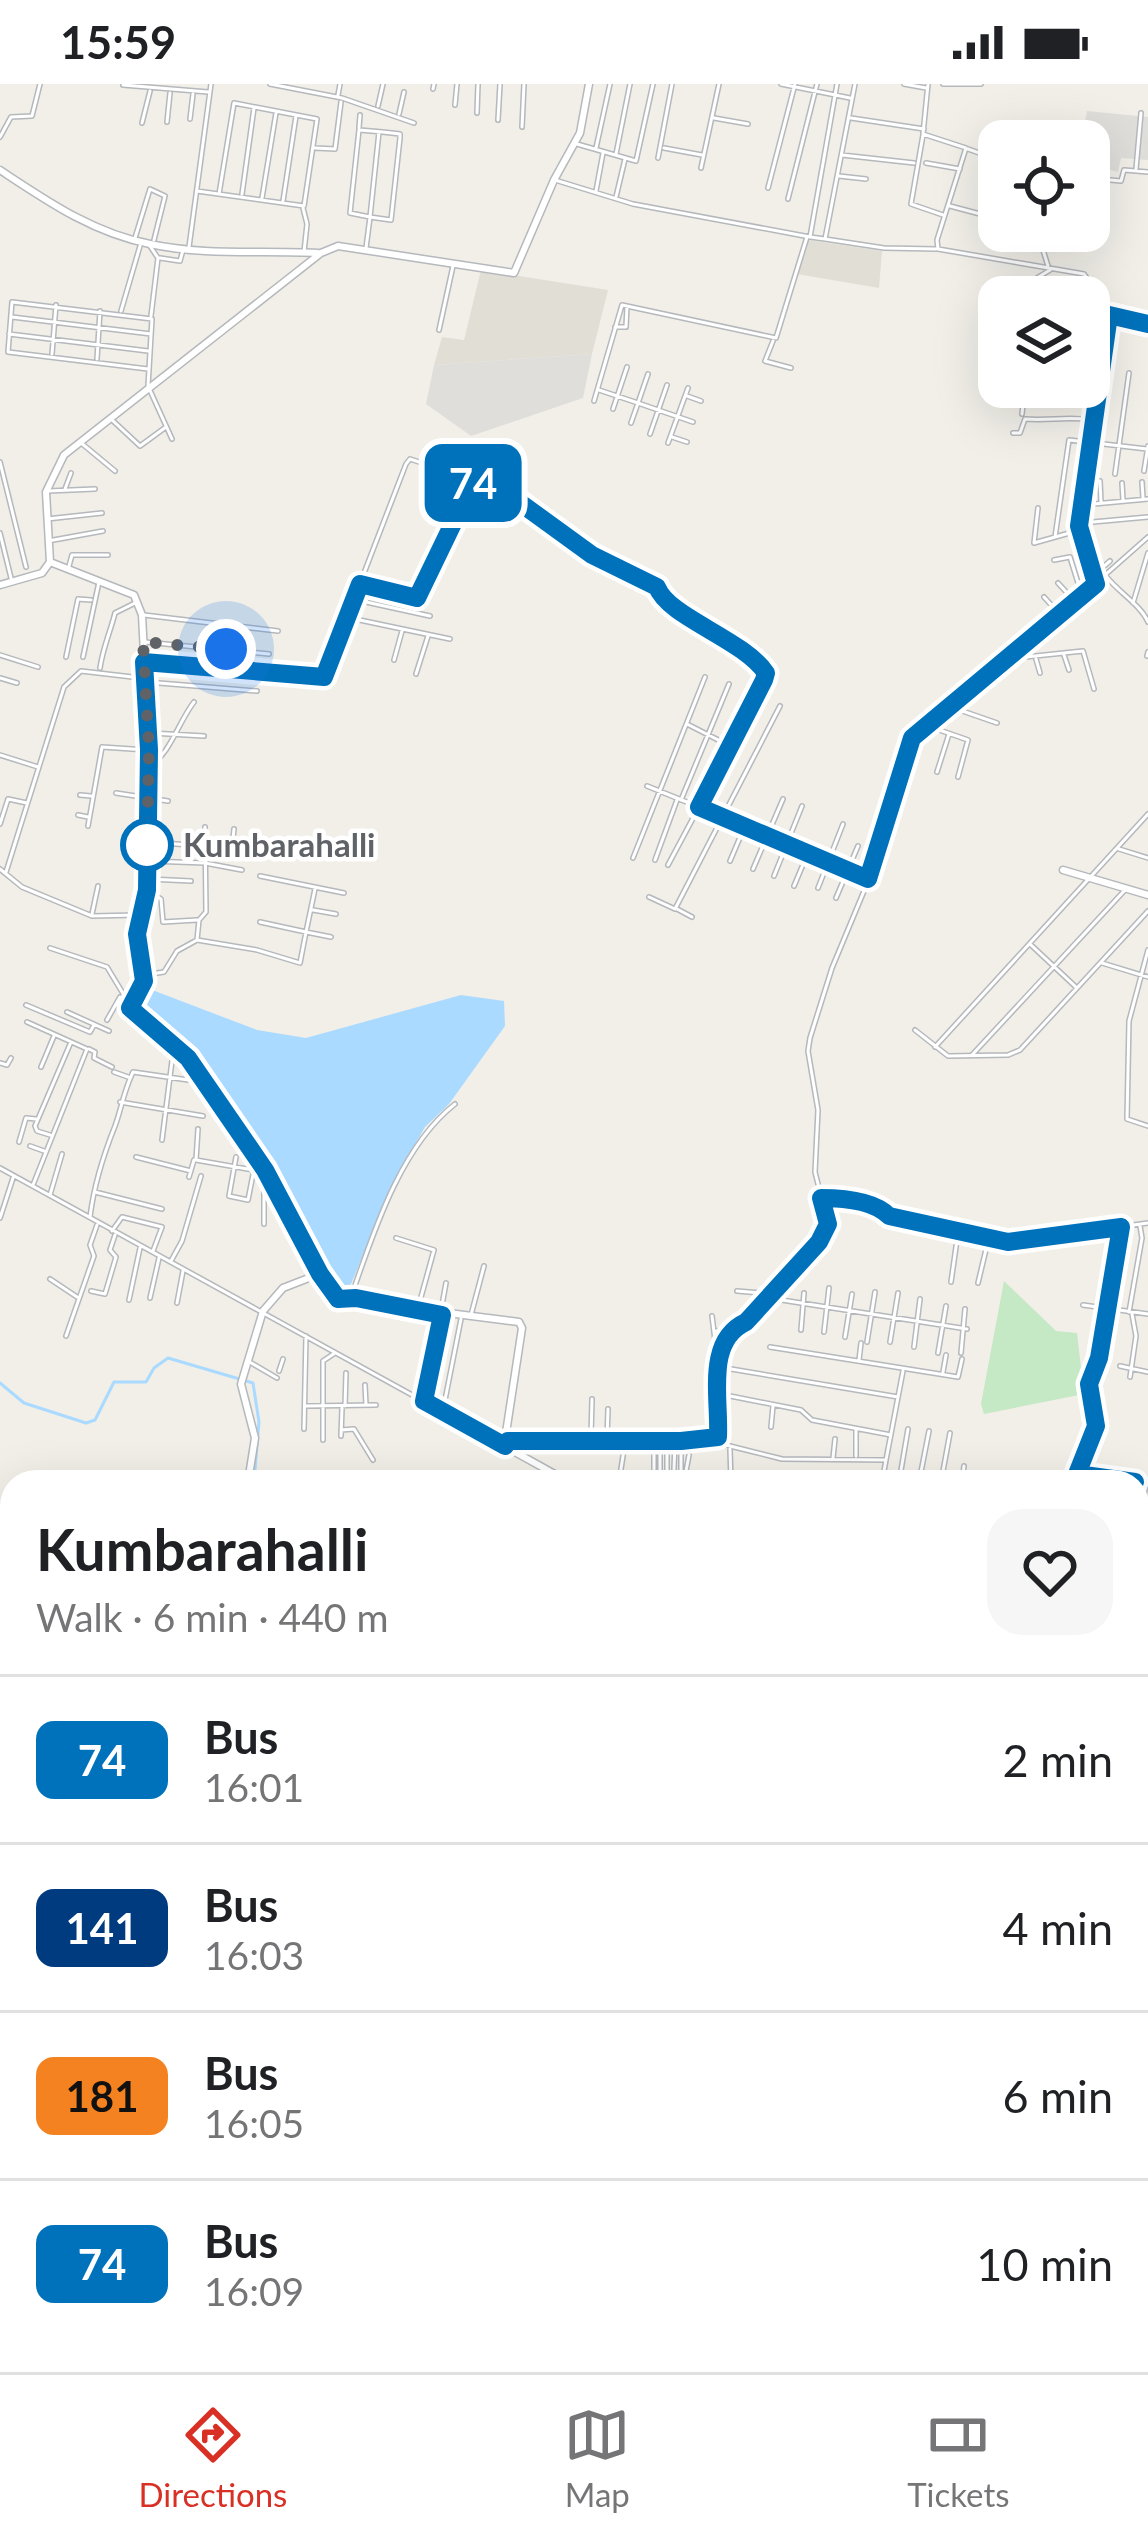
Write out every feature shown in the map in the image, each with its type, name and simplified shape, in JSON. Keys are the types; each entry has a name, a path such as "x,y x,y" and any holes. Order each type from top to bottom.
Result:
{"street":[{"path":"0,137 11,117 32,116 40,84"},
{"path":"120,313 144,243 164,193 147,190 144,243 158,258 180,261 186,248 211,84"},
{"path":"273,84 378,108 414,122"},
{"path":"315,93 317,84"},
{"path":"313,148 335,149 340,84"},
{"path":"378,108 383,84"},
{"path":"455,105 457,84"},
{"path":"477,113 478,84"},
{"path":"498,120 500,84"},
{"path":"522,127 524,84"},
{"path":"0,585 42,573 50,562 46,491 64,455 321,253 334,246 514,273 575,144 589,84"},
{"path":"596,150 610,84"},
{"path":"616,156 630,84"},
{"path":"575,144 637,160 653,84"},
{"path":"658,158 672,84"},
{"path":"700,168 719,84"},
{"path":"781,84 817,87 853,98"},
{"path":"791,368 765,361 808,237 837,84"},
{"path":"825,239 855,84"},
{"path":"904,84 929,86 911,204 945,216"},
{"path":"943,84 981,84"},
{"path":"122,86 210,92"},
{"path":"768,188 795,86"},
{"path":"788,199 817,87"},
{"path":"142,123 150,89"},
{"path":"167,122 170,91"},
{"path":"190,119 194,92"},
{"path":"398,116 404,92"},
{"path":"219,194 232,104 316,118 302,206 307,224 304,252"},
{"path":"241,197 254,106"},
{"path":"261,200 276,110"},
{"path":"1136,171 1141,113"},
{"path":"283,203 297,114"},
{"path":"350,213 360,115"},
{"path":"712,118 748,124"},
{"path":"849,118 924,131 978,152"},
{"path":"1141,121 1148,122"},
{"path":"830,124 847,127"},
{"path":"359,130 408,135"},
{"path":"366,250 379,132"},
{"path":"341,211 394,220 400,134"},
{"path":"1138,146 1148,146"},
{"path":"660,147 704,155"},
{"path":"938,249 966,148"},
{"path":"595,193 604,152"},
{"path":"842,154 916,163"},
{"path":"615,199 625,158"},
{"path":"926,164 962,169"},
{"path":"0,170 68,214 144,243 321,253"},
{"path":"1110,180 1121,181 1123,171 1148,172"},
{"path":"837,176 866,179"},
{"path":"554,180 615,199 808,237 884,248 938,249 1084,276"},
{"path":"197,191 302,206"},
{"path":"949,206 978,214"},
{"path":"1044,252 1050,268"},
{"path":"158,258 149,308 148,386 172,439"},
{"path":"439,330 454,264"},
{"path":"1040,276 1050,268"},
{"path":"148,369 7,351 14,301 152,319"},
{"path":"52,356 56,305"},
{"path":"615,327 626,327 628,305"},
{"path":"594,400 620,307 773,339"},
{"path":"96,361 100,311"},
{"path":"1110,315 1148,324"},
{"path":"10,317 151,334"},
{"path":"9,334 149,352"},
{"path":"613,410 627,368"},
{"path":"1114,474 1129,373"},
{"path":"632,424 647,374"},
{"path":"650,434 667,385"},
{"path":"686,442 669,440 688,388"},
{"path":"598,390 693,422"},
{"path":"685,395 701,401"},
{"path":"1022,414 1023,408"},
{"path":"1096,408 1080,523 1096,584"},
{"path":"109,417 142,446 166,427"},
{"path":"1013,433 1020,433 1025,419 1094,420"},
{"path":"116,439 124,431"},
{"path":"1055,537 1069,440 1148,448 1144,471"},
{"path":"79,441 115,471"},
{"path":"144,662 320,678 338,650 408,461 474,480 519,502 592,555 657,587 663,602 729,638 766,673 668,865"},
{"path":"0,462 29,578"},
{"path":"64,490 71,473"},
{"path":"360,584 417,598 474,480"},
{"path":"1100,481 1102,503"},
{"path":"1082,505 1146,500 1142,482"},
{"path":"1122,483 1123,502"},
{"path":"46,491 95,489"},
{"path":"1038,508 1034,542 1081,530"},
{"path":"45,519 102,513"},
{"path":"1080,523 1148,517"},
{"path":"46,541 104,532"},
{"path":"0,533 12,582"},
{"path":"714,1332 746,1322 826,1231 814,1166 818,1110 810,1038 868,879 912,738 1147,540"},
{"path":"1132,605 1148,553"},
{"path":"69,566 72,555 108,555"},
{"path":"1054,560 1070,557 1080,588"},
{"path":"1035,626 1110,561"},
{"path":"50,562 69,566 139,600"},
{"path":"1105,575 1144,612 1148,622"},
{"path":"82,657 99,581"},
{"path":"1058,583 1070,596"},
{"path":"1044,597 1055,610"},
{"path":"66,657 78,599 92,601"},
{"path":"355,599 430,616"},
{"path":"130,1005 143,983 137,934 147,890 149,750 139,600"},
{"path":"100,668 104,639 115,613 139,600"},
{"path":"142,615 278,631"},
{"path":"349,618 450,639"},
{"path":"394,660 403,629"},
{"path":"416,674 429,634"},
{"path":"143,642 269,654"},
{"path":"1004,658 1013,661 1083,651 1094,689"},
{"path":"1064,653 1069,670"},
{"path":"0,655 38,667"},
{"path":"1035,658 1040,673"},
{"path":"139,915 92,916 22,886 3,870 64,687 76,672 257,691"},
{"path":"632,859 704,677"},
{"path":"0,678 17,683"},
{"path":"655,860 729,684"},
{"path":"149,767 160,761 194,702"},
{"path":"675,908 779,706"},
{"path":"950,706 997,723"},
{"path":"686,723 730,746"},
{"path":"926,725 968,740 958,777"},
{"path":"187,735 190,726"},
{"path":"937,772 949,732"},
{"path":"148,733 203,736"},
{"path":"88,826 102,747 149,750"},
{"path":"0,755 40,767"},
{"path":"647,786 868,879"},
{"path":"116,793 168,802"},
{"path":"80,795 93,796"},
{"path":"0,824 8,799 29,803"},
{"path":"753,869 783,799"},
{"path":"774,876 802,806"},
{"path":"935,1047 1148,814"},
{"path":"78,815 90,818"},
{"path":"818,887 843,824"},
{"path":"730,861 745,826"},
{"path":"197,940 199,920 206,912 205,827"},
{"path":"146,842 233,847 233,829"},
{"path":"836,898 858,846"},
{"path":"1117,849 1148,858"},
{"path":"794,886 807,853"},
{"path":"147,861 242,870"},
{"path":"1063,870 1148,895"},
{"path":"260,876 344,893"},
{"path":"147,879 191,880"},
{"path":"92,916 98,886"},
{"path":"142,975 164,972 177,951 197,940 257,950 297,964 302,961 315,887"},
{"path":"971,1056 1126,889"},
{"path":"147,890 161,899 163,922 199,920"},
{"path":"649,897 692,917"},
{"path":"311,909 336,914"},
{"path":"915,1030 948,1057 1008,1055 1020,1050 1148,911"},
{"path":"260,922 331,937"},
{"path":"1030,944 1077,988"},
{"path":"50,948 109,968 131,1011 175,1044 257,1158 338,1299 521,1325 506,1443"},
{"path":"1148,950 1129,1021 1126,1119 1148,1126"},
{"path":"1100,963 1148,977"},
{"path":"107,1020 121,995"},
{"path":"26,1005 90,1032 94,1024"},
{"path":"67,1012 109,1031"},
{"path":"27,1022 94,1050 94,1058 130,1078"},
{"path":"51,1136 37,1131 38,1119 81,1029"},
{"path":"41,1067 55,1034"},
{"path":"162,1140 175,1044"},
{"path":"33,1187 87,1048"},
{"path":"0,1063 7,1065 11,1058"},
{"path":"90,1219 108,1135 114,1130 118,1102 130,1078 136,1071 205,1083"},
{"path":"118,1102 203,1115"},
{"path":"350,1299 383,1205 437,1118 454,1104"},
{"path":"19,1142 26,1118 38,1119"},
{"path":"136,1157 190,1174 199,1130"},
{"path":"30,1146 46,1151"},
{"path":"50,1196 62,1154"},
{"path":"236,1157 230,1197 249,1200 257,1158"},
{"path":"195,1158 265,1172"},
{"path":"0,1168 550,1470"},
{"path":"264,1224 265,1172"},
{"path":"0,1218 14,1176"},
{"path":"170,1262 182,1241 201,1176"},
{"path":"94,1192 162,1209"},
{"path":"821,1198 880,1208 889,1216 988,1240 1041,1240 1148,1223"},
{"path":"91,1292 105,1294 116,1257 110,1250 122,1217 162,1227 152,1253"},
{"path":"66,1336 94,1256 90,1245 97,1223"},
{"path":"1130,1377 1136,1336 1130,1312 1139,1261 1139,1224"},
{"path":"1079,1470 1096,1426 1089,1384 1099,1358 1121,1227"},
{"path":"951,1282 959,1231"},
{"path":"396,1238 434,1250 418,1310"},
{"path":"978,1283 988,1240"},
{"path":"129,1300 141,1246"},
{"path":"150,1298 159,1256"},
{"path":"1139,1261 1148,1259"},
{"path":"443,1412 484,1266"},
{"path":"177,1303 183,1269"},
{"path":"250,1470 255,1438 242,1379 263,1311 283,1288 320,1274"},
{"path":"154,1278 166,1282"},
{"path":"50,1279 78,1298"},
{"path":"424,1401 446,1283"},
{"path":"824,1332 829,1288"},
{"path":"737,1291 965,1329"},
{"path":"859,1362 875,1292"},
{"path":"801,1330 805,1293"},
{"path":"890,1342 898,1293"},
{"path":"845,1337 852,1294"},
{"path":"914,1347 920,1299"},
{"path":"1083,1305 1148,1314"},
{"path":"938,1354 946,1306"},
{"path":"770,1347 958,1377 965,1309"},
{"path":"712,1316 718,1354 718,1437 730,1449 782,1460 886,1460"},
{"path":"718,1354 733,1327"},
{"path":"304,1429 306,1335"},
{"path":"323,1440 323,1361 337,1352"},
{"path":"943,1374 946,1355"},
{"path":"275,1386 284,1359"},
{"path":"247,1360 278,1374"},
{"path":"1120,1366 1148,1372"},
{"path":"718,1367 898,1397"},
{"path":"884,1470 903,1369"},
{"path":"346,1373 341,1433 353,1429 373,1460"},
{"path":"365,1385 366,1406"},
{"path":"719,1394 801,1410 812,1420 892,1435"},
{"path":"591,1439 592,1400"},
{"path":"771,1427 774,1405"},
{"path":"304,1406 376,1406"},
{"path":"607,1440 608,1409"},
{"path":"856,1428 856,1459"},
{"path":"901,1470 908,1430"},
{"path":"921,1470 929,1431"},
{"path":"943,1470 950,1433"},
{"path":"506,1443 718,1437"},
{"path":"833,1460 836,1439"},
{"path":"622,1470 626,1441"},
{"path":"657,1441 660,1470"},
{"path":"660,1470 667,1441"},
{"path":"674,1468 678,1441"},
{"path":"678,1441 681,1470"},
{"path":"730,1449 731,1470"},
{"path":"686,1470 689,1455"},
{"path":"964,1466 964,1470"}],"shaded area":[{"path":"1087,111 1148,117 1148,160 1121,158 1118,172 1110,170 1110,120 1085,120"},
{"path":"808,240 882,251 879,288 797,274"},
{"path":"481,270 608,290 592,354 434,365 442,337 464,340"},
{"path":"592,354 583,398 471,436 426,404 434,365"}],"green space":[{"path":"1004,1281 1056,1331 1077,1333 1084,1394 984,1414 981,1404"}],"water":[{"path":"147,988 257,1030 306,1038 461,995 504,1001 505,1026 449,1104 425,1127 393,1183 346,1296 338,1294 320,1265 222,1087 186,1045 136,1007"}],"waterway":[{"path":"0,1383 24,1403 86,1423 95,1420 114,1382 146,1382 168,1358 253,1383 259,1422 255,1470"}],"bus line":[{"name":"74","path":"1079,1470 1096,1426 1089,1384 1099,1358 1121,1227 1008,1242 889,1216 880,1208 838,1198 821,1198 828,1224 819,1242 746,1322 733,1327 718,1354 718,1437 508,1441 505,1446 424,1401 442,1315 356,1298 338,1299 265,1170 188,1058 131,1011 144,981 137,934 147,890 149,750 144,662 324,677 360,584 417,598 474,480 519,502 592,555 657,587 663,602 729,638 761,665 764,680 699,807 868,879 912,738 1096,584 1079,526 1109,315 1148,324"}],"place":[{"name":"Kumbarahalli","path":"147,845"}],"route":[{"path":"147,845 149,750 143,642 226,649"}]}
